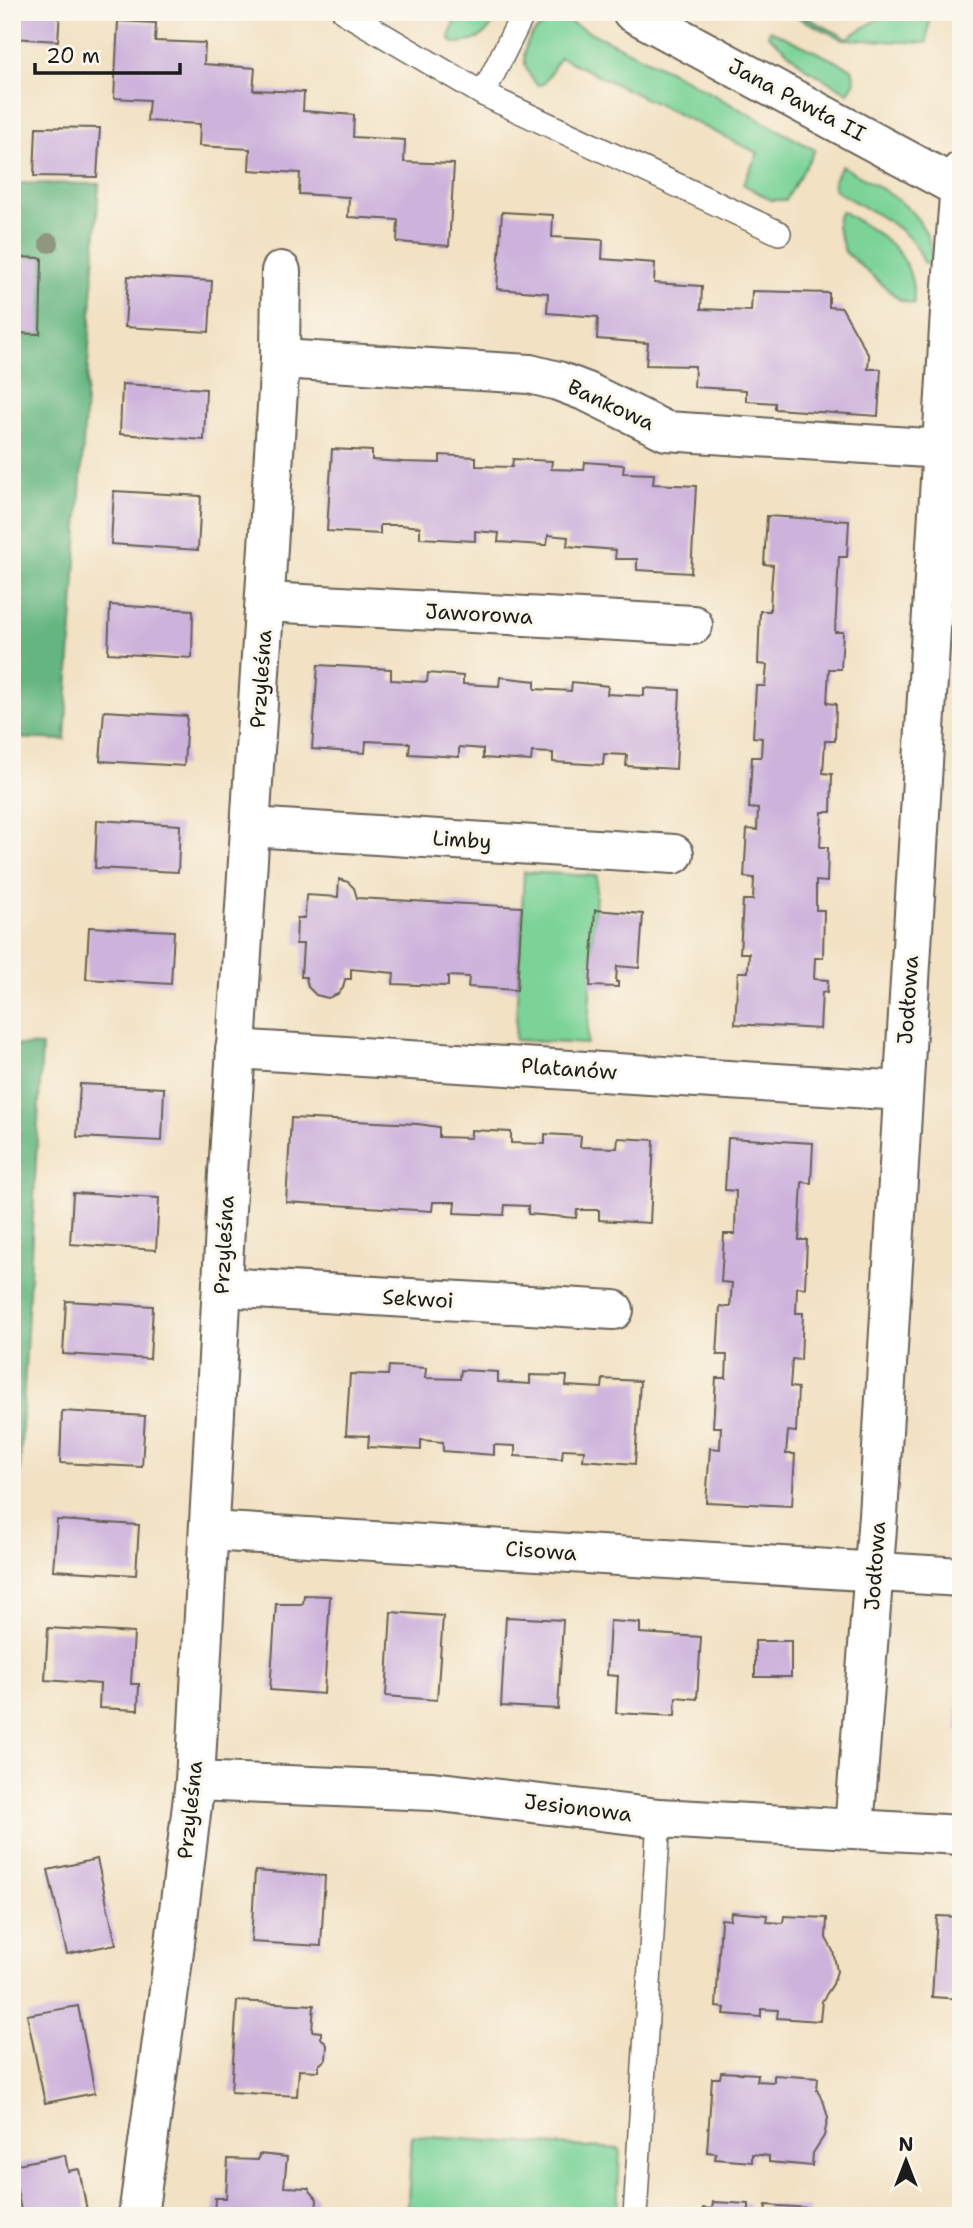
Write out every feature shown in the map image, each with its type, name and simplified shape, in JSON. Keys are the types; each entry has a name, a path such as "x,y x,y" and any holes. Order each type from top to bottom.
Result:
{"street":[{"name":"Jana Pawła II","path":"632,12 960,183"},
{"name":"Jodłowa","path":"854,1829 874,1572 903,1091 947,606 942,449 955,365 950,312 960,183"},
{"name":"Przyleśna","path":"138,2216 170,1988 195,1781 235,1049 280,359 281,271"},
{"name":"Bankowa","path":"280,359 530,374 587,392 666,431 942,449"},
{"name":"Jaworowa","path":"266,602 693,625"},
{"name":"Limby","path":"251,827 674,854"},
{"name":"Platanów","path":"235,1049 903,1091"},
{"name":"Sekwoi","path":"222,1287 614,1310"},
{"name":"Cisowa","path":"209,1531 961,1577"},
{"name":"Jesionowa","path":"195,1781 432,1791 659,1818 961,1835"}],"lane":[{"path":"344,12 483,94 779,233"},
{"path":"483,94 524,12"},
{"path":"635,2216 659,1818"}],"green space":[{"path":"458,12 497,12 491,27 481,36 468,42 453,43 449,37"},
{"path":"795,12 847,38 889,12 930,12 927,43 842,39 793,15"},
{"path":"551,21 569,22 670,71 815,150 786,200 771,200 743,184 758,153 560,57 544,84 537,85 526,67 525,49 534,33"},
{"path":"770,30 852,69 855,81 848,93 807,69 768,35"},
{"path":"842,166 888,193 914,215 924,228 930,244 932,263 924,263 918,249 898,228 835,190 834,181"},
{"path":"12,183 99,184 65,740 12,738"},
{"path":"842,211 883,237 902,257 913,285 914,304 900,300 845,252 837,227"},
{"path":"524,872 597,876 587,1044 515,1040"},
{"path":"12,1045 42,1046 17,1524 12,1524"},
{"path":"412,2136 620,2149 617,2216 407,2216"}],"building":[{"path":"12,12 60,12 58,41 12,38"},
{"path":"118,21 156,23 155,41 205,43 204,64 255,68 253,90 304,92 303,111 354,115 353,137 405,140 404,162 454,164 449,246 397,242 398,220 348,217 349,197 299,194 300,173 249,170 250,149 199,146 200,124 147,121 149,100 114,98"},
{"path":"36,127 100,128 97,177 34,176"},
{"path":"502,212 553,215 552,237 603,240 602,259 655,263 654,283 702,286 701,309 751,311 752,291 829,293 829,307 842,308 869,356 868,369 881,369 878,416 775,409 775,403 746,401 746,390 694,387 695,366 646,365 648,343 597,339 598,317 547,313 548,293 497,289"},
{"path":"12,257 42,258 40,334 12,333"},
{"path":"128,276 212,281 209,332 125,327"},
{"path":"122,384 206,389 204,440 120,434"},
{"path":"332,449 372,451 372,460 403,462 440,463 440,455 476,457 476,466 512,467 513,459 552,461 551,469 584,470 585,462 624,465 623,473 654,474 653,484 696,486 691,573 637,570 637,559 615,559 616,550 567,546 568,537 548,535 547,545 543,545 498,542 499,533 475,531 475,541 420,538 420,527 400,525 380,525 380,534 327,531"},
{"path":"114,491 201,496 198,550 111,544"},
{"path":"767,516 849,521 847,557 839,557 835,632 843,632 841,669 829,669 827,703 836,704 835,741 825,741 823,773 832,774 831,812 822,812 820,847 828,847 827,882 816,881 816,910 824,910 823,958 815,958 814,979 828,980 827,993 822,992 820,1029 735,1024 738,972 748,972 749,953 740,953 743,900 753,900 754,878 744,877 747,829 757,830 758,809 749,808 752,757 761,757 762,738 753,737 756,686 765,686 767,665 758,664 760,611 770,611 773,565 764,564"},
{"path":"110,605 193,610 192,658 108,653"},
{"path":"318,665 391,669 391,680 427,682 428,673 463,676 463,684 499,686 500,677 535,681 535,689 571,691 572,682 608,686 607,694 644,696 644,688 680,690 676,769 626,766 627,755 604,754 603,765 553,762 553,753 532,752 531,761 483,758 483,749 459,747 459,757 409,754 410,743 366,741 365,753 312,749"},
{"path":"104,711 187,716 184,766 100,761"},
{"path":"97,820 180,825 178,872 95,868"},
{"path":"12,850 18,851 14,909 12,909"},
{"path":"339,879 354,888 357,898 522,907 517,990 468,987 469,977 448,976 448,986 393,984 394,973 351,969 351,979 345,979 338,994 328,998 316,995 308,987 306,977 301,977 303,944 296,944 297,918 305,918 306,895 338,897"},
{"path":"595,910 643,914 639,968 617,966 618,987 590,986"},
{"path":"89,927 174,931 171,984 86,979"},
{"path":"80,1084 164,1088 162,1141 77,1137"},
{"path":"291,1118 418,1124 439,1127 439,1137 471,1138 471,1130 511,1132 511,1143 545,1144 545,1134 581,1136 580,1147 617,1148 618,1138 654,1140 650,1223 599,1220 599,1210 577,1210 576,1218 528,1214 528,1206 505,1205 504,1215 454,1213 455,1202 433,1202 432,1211 286,1202"},
{"path":"728,1138 813,1143 811,1183 802,1182 799,1240 807,1240 805,1288 797,1287 796,1313 803,1313 801,1360 792,1359 790,1387 798,1388 796,1432 788,1431 786,1454 795,1454 792,1506 706,1502 710,1448 720,1449 721,1427 713,1427 716,1378 726,1378 727,1355 717,1355 720,1306 730,1307 732,1283 721,1282 724,1234 735,1234 736,1191 725,1190"},
{"path":"73,1193 159,1198 156,1250 70,1244"},
{"path":"66,1301 153,1306 150,1359 63,1354"},
{"path":"389,1366 426,1368 425,1378 460,1379 461,1370 498,1372 498,1382 530,1384 530,1375 567,1376 566,1386 602,1388 603,1379 640,1381 635,1464 583,1460 584,1450 563,1449 562,1459 515,1456 515,1446 494,1445 494,1455 443,1451 443,1442 421,1440 421,1450 368,1447 369,1436 346,1435 350,1374 388,1375"},
{"path":"62,1411 145,1416 142,1467 60,1463"},
{"path":"57,1520 139,1525 136,1575 53,1570"},
{"path":"304,1595 330,1596 324,1694 270,1690 276,1604 303,1604"},
{"path":"391,1612 443,1616 437,1700 386,1696"},
{"path":"506,1617 563,1620 558,1709 501,1706"},
{"path":"610,1621 640,1623 640,1633 701,1637 697,1699 676,1697 675,1716 616,1713 618,1676 607,1675"},
{"path":"48,1628 134,1633 131,1684 139,1684 138,1710 99,1708 100,1684 45,1680"},
{"path":"755,1641 791,1641 791,1677 755,1677"},
{"path":"959,1657 961,1730 956,1730"},
{"path":"97,1859 116,1944 67,1954 48,1870"},
{"path":"255,1871 325,1876 321,1946 251,1942"},
{"path":"731,1912 767,1915 766,1922 783,1923 784,1916 827,1918 826,1938 833,1951 837,1971 833,1984 822,2001 820,2021 777,2018 778,2010 761,2009 761,2017 724,2014 725,2008 716,2007 721,1919 730,1920"},
{"path":"937,1916 961,1917 961,1999 932,1997"},
{"path":"237,2001 314,2005 312,2031 321,2032 321,2038 327,2045 326,2059 319,2065 319,2071 299,2070 297,2096 231,2092"},
{"path":"78,2006 95,2093 45,2103 27,2015"},
{"path":"721,2072 758,2074 757,2081 774,2082 774,2075 818,2078 817,2090 828,2118 824,2136 813,2153 812,2166 769,2162 769,2156 752,2154 752,2162 715,2159 716,2153 707,2152 712,2078 720,2078"},
{"path":"259,2154 287,2157 284,2187 308,2188 317,2199 316,2216 214,2216 215,2198 226,2198 228,2159 258,2160"},
{"path":"65,2155 68,2171 79,2169 88,2216 22,2216 12,2165"},
{"path":"713,2202 749,2204 749,2212 765,2212 766,2205 809,2208 808,2216 703,2216 703,2208 712,2209"}]}
